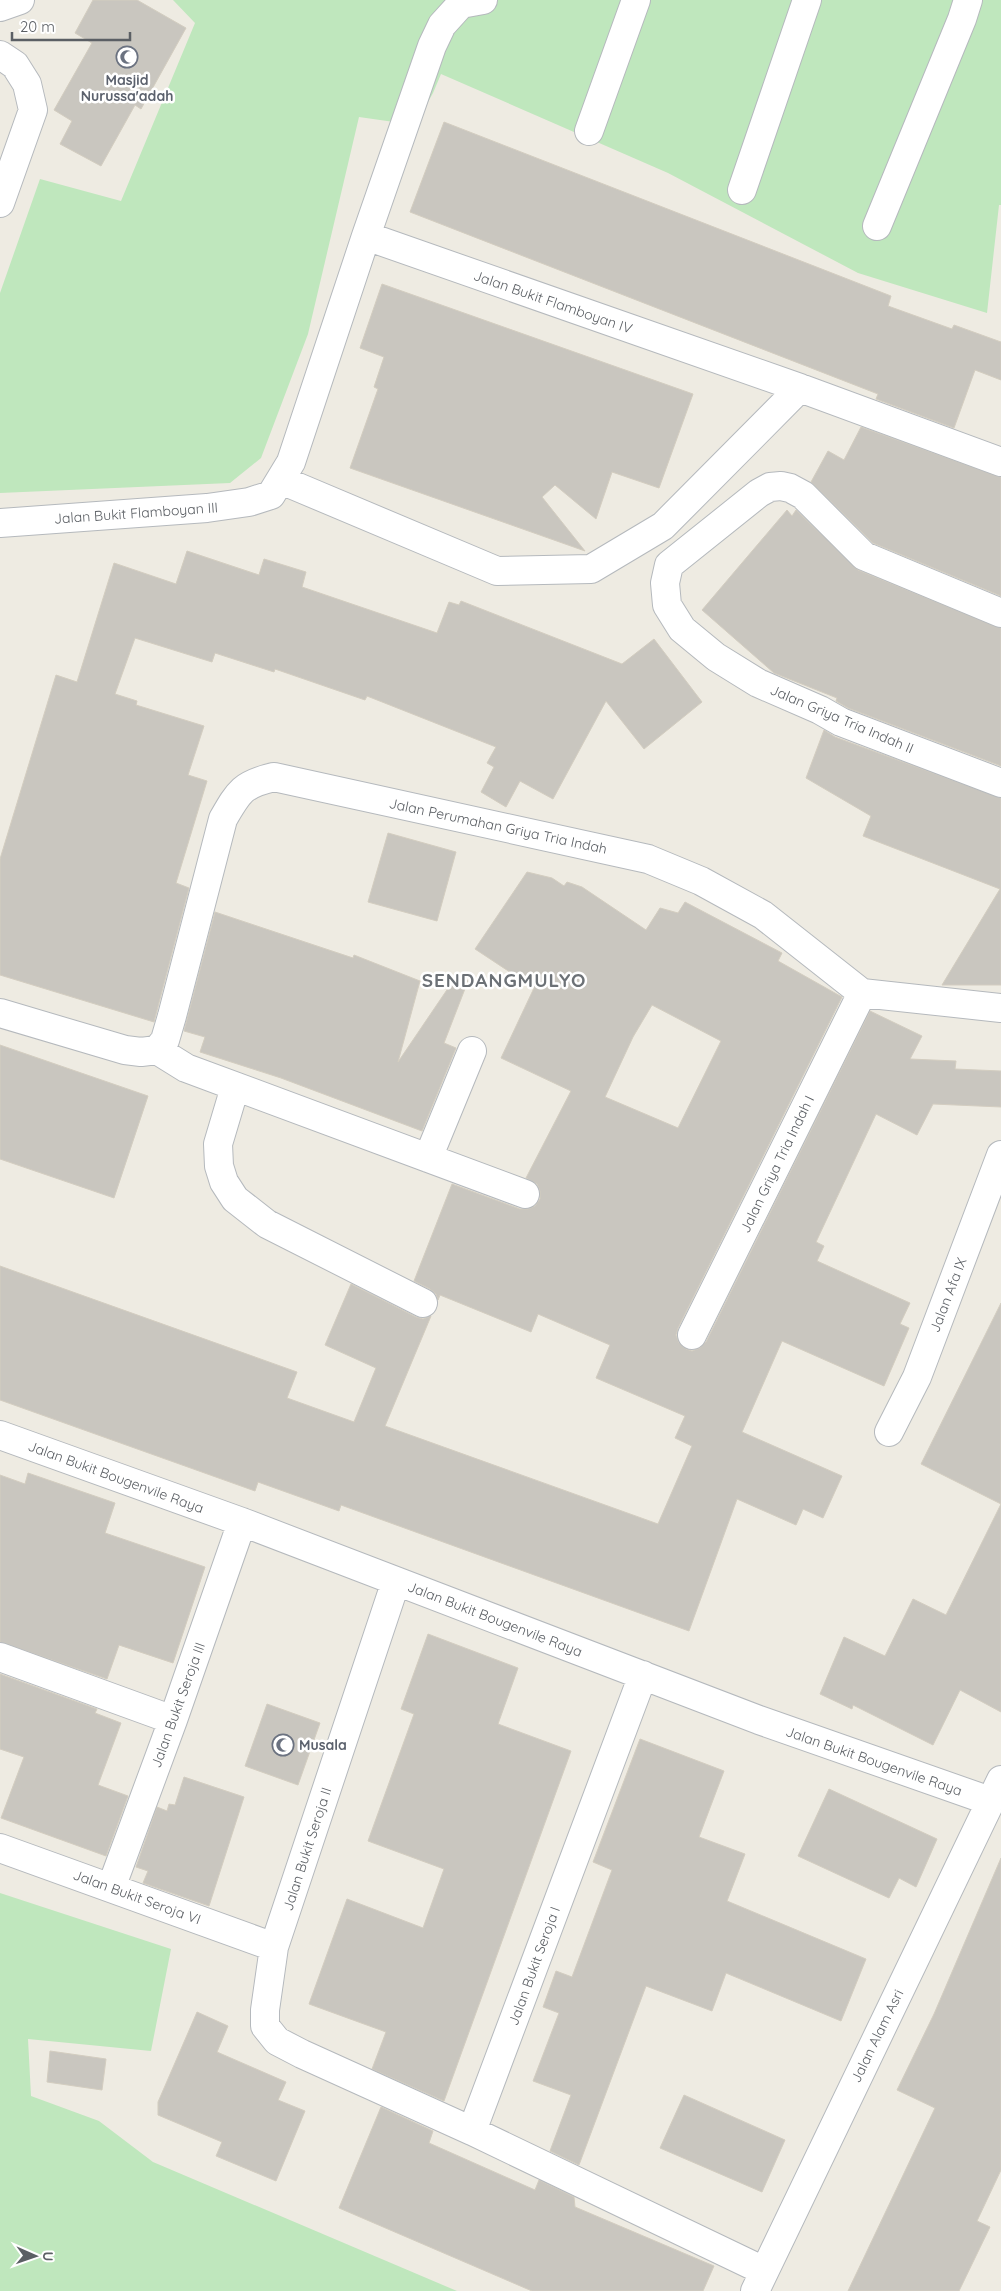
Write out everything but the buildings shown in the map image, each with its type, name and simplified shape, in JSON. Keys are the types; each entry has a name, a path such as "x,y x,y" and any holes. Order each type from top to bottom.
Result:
{"street":[{"path":"0,7 20,0"},
{"path":"483,0 460,4 442,25 432,46 290,462 276,487 497,571 591,569 663,526 800,388"},
{"path":"589,131 636,0"},
{"path":"742,190 806,0"},
{"path":"877,226 962,19 968,0"},
{"path":"0,55 16,65 27,84 33,110 0,203"},
{"name":"Jalan Bukit Flamboyan IV","path":"366,236 800,388 1001,462"},
{"name":"Jalan Griya Tria Indah II","path":"1001,613 864,556 803,495 781,486 770,487 759,492 669,565 665,583 667,605 682,629 716,656 758,684 820,710 840,722 1001,783"},
{"name":"Jalan Bukit Flamboyan III","path":"0,523 207,508 249,502 276,487"},
{"name":"Jalan Perumahan Griya Tria Indah","path":"154,1051 165,1040 223,818 236,796 252,782 274,777 648,859 701,881 763,915 862,993"},
{"path":"862,993 1001,1008"},
{"name":"Jalan Griya Tria Indah I","path":"692,1335 862,993"},
{"path":"0,1013 111,1046 141,1052 154,1051 180,1065 235,1087 525,1194"},
{"path":"428,1158 472,1051"},
{"path":"235,1087 218,1144 219,1166 224,1182 235,1199 267,1224 423,1303"},
{"name":"Jalan Afa IX","path":"889,1432 917,1376 1001,1155"},
{"name":"Jalan Bukit Bougenvile Raya","path":"0,1435 242,1522 759,1720 996,1791"},
{"name":"Jalan Bukit Seroja III","path":"111,1888 173,1720 242,1522"},
{"name":"Jalan Bukit Seroja II","path":"396,1580 274,1947 264,2010 265,2026 277,2041 472,2131"},
{"path":"0,1657 173,1720"},
{"name":"Jalan Bukit Seroja I","path":"472,2131 643,1675"},
{"name":"Jalan Alam Asri","path":"759,2281 996,1791"},
{"name":"Jalan Bukit Seroja VI","path":"0,1848 274,1947"},
{"path":"472,2131 759,2281"}],"green space":[{"path":"173,0 1001,0 1001,205 999,205 987,313 858,273 668,173 441,74 433,93 415,125 359,117 308,334 261,458 230,483 0,493 0,293 40,179 121,201 195,23"},
{"path":"0,1893 171,1949 151,2051 28,2039 31,2096 99,2121 153,2162 457,2291 0,2291"}],"place":[{"name":"Masjid Nurussa'adah","path":"127,57"},
{"name":"Musala","path":"283,1745"}],"district":[{"name":"SENDANGMULYO","path":"504,980"}]}
